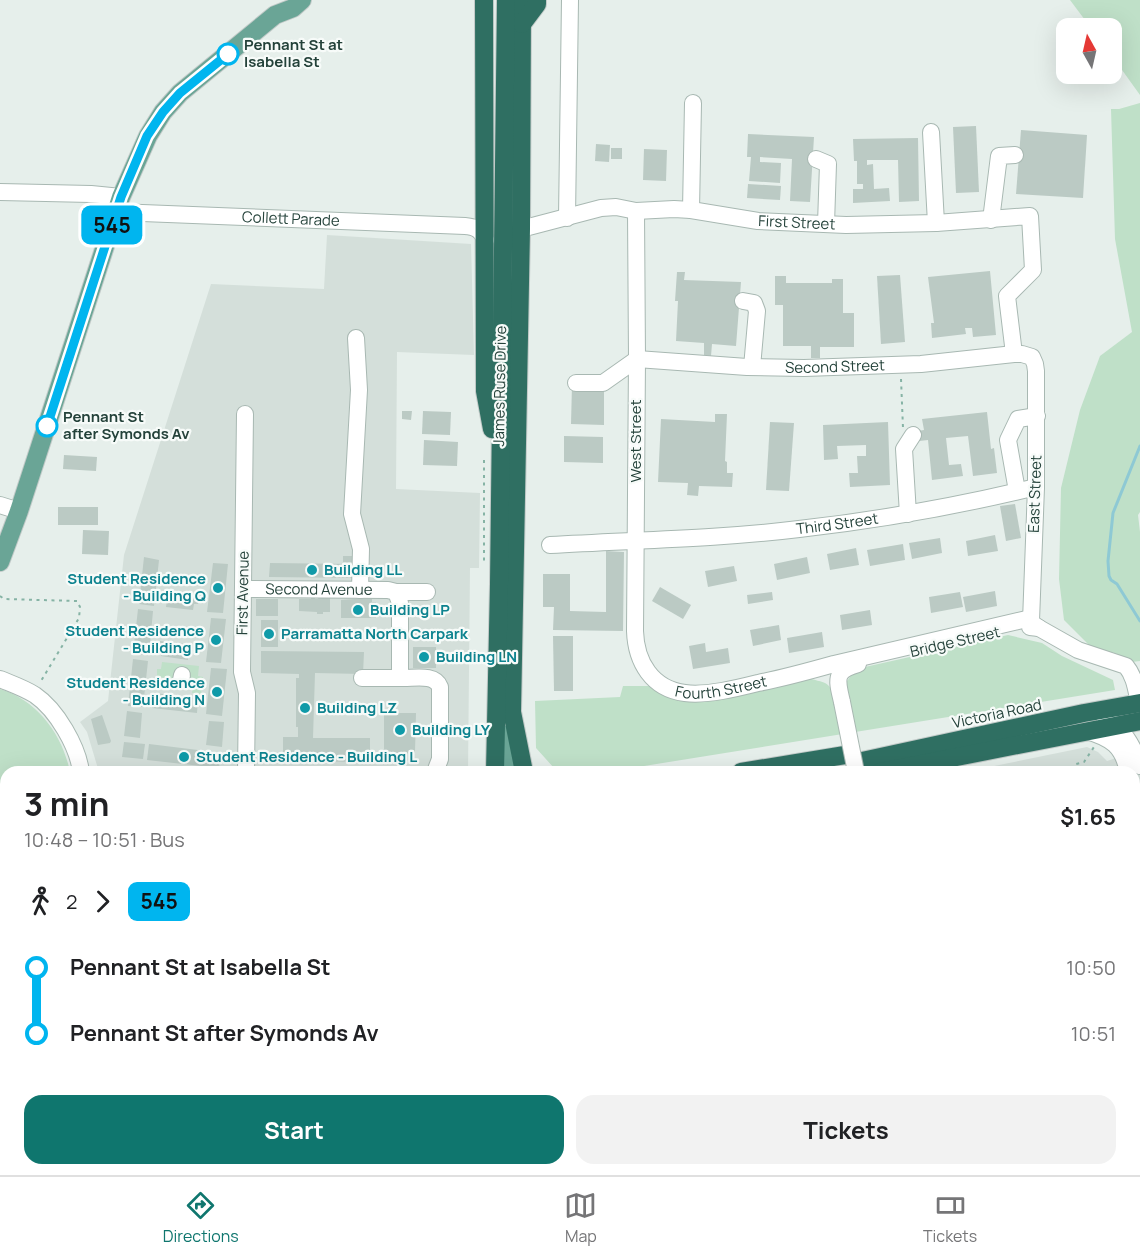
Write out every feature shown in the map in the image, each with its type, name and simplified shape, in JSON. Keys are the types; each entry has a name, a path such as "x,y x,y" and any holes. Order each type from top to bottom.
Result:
{"highway":[{"path":"484,0 485,391 496,447 492,457"},
{"name":"James Ruse Drive","path":"493,766 492,457 505,148 506,0"},
{"name":"James Ruse Drive","path":"512,712 521,229 522,0"},
{"path":"522,24 537,4 537,0"},
{"name":"Victoria Road","path":"912,766 1088,730 1138,708"},
{"name":"Victoria Road","path":"854,761 929,739 958,741 1088,730 1115,734 1138,708"},
{"path":"512,712 523,766"},
{"path":"803,766 854,761"},
{"path":"832,766 854,761"}],"main road":[{"path":"0,562 19,511 119,204 147,136 163,112 180,93 279,7 293,8 302,0"},
{"name":"James Ruse Drive","path":"511,766 512,712"},
{"path":"927,766 944,760"}],"street":[{"path":"567,218 570,0"},
{"path":"691,210 693,103"},
{"path":"930,132 936,223"},
{"path":"991,220 999,156 1015,155"},
{"path":"816,159 828,164 826,224"},
{"name":"Collett Parade","path":"0,192 91,194 119,204 465,226"},
{"name":"First Street","path":"521,229 602,208 616,207 636,211 691,210 758,221 826,224 936,223 1030,216 1032,270 1007,296 1014,354"},
{"name":"West Street","path":"636,211 635,646 645,669"},
{"path":"465,226 479,223 485,212"},
{"path":"465,226 476,227 486,240"},
{"path":"743,301 754,303 757,310 752,367"},
{"path":"356,338 359,390 352,514 361,549 360,590"},
{"name":"Second Street","path":"637,359 804,368 921,364 1014,354 1032,357"},
{"name":"East Street","path":"1032,357 1036,371 1037,416 1032,575 1035,623"},
{"path":"576,383 603,383 637,359"},
{"name":"First Avenue","path":"245,414 242,672 247,693 246,766"},
{"path":"1017,491 1008,440 1018,419 1037,416"},
{"path":"908,432 904,449 908,514"},
{"name":"Third Street","path":"550,546 797,530 908,514 1036,487"},
{"path":"0,505 19,511"},
{"name":"Second Avenue","path":"243,589 427,592"},
{"path":"396,592 400,603 400,672 404,678"},
{"path":"1035,623 1078,650 1126,666 1133,678 1138,708"},
{"name":"Bridge Street","path":"806,673 834,664 1035,623"},
{"name":"Bridge Street","path":"854,761 838,679 841,672 848,667 932,646 1027,627 1035,623"},
{"name":"Fourth Street","path":"645,669 667,688 685,694 728,690 806,673"},
{"path":"362,678 432,679 439,683 440,759 437,766"},
{"path":"0,679 36,696 50,710 69,737 79,766"},
{"path":"1115,734 1129,741 1140,766"},
{"path":"1115,734 1126,766"}],"path":[{"path":"901,364 908,432"},
{"path":"484,564 492,457"},
{"path":"0,596 77,601 80,607 79,618 39,684"},
{"path":"1075,766 1084,762 1088,730"}],"shaded area":[{"path":"327,235 471,244 474,355 397,352 396,489 480,493 479,568 470,568 468,766 97,766 87,732 80,722 108,701 124,555 211,284 324,289"},
{"path":"1087,747 1098,752 1107,761 1140,750 1140,766 994,766"}],"green space":[{"path":"1070,0 1140,0 1140,95 1122,70 1122,18 1084,18"},
{"path":"1140,103 1140,512 1138,515 1140,661 1132,662 1115,653 1091,647 1064,620 1059,579 1061,488 1080,410 1100,356 1132,332 1115,239 1111,109"},
{"path":"1008,635 1042,643 1062,656 1113,680 1115,690 644,766 552,766 536,748 535,701 620,697 623,686 650,686 696,700 811,679 828,685 834,703 856,669"},
{"path":"162,662 199,666 198,676 203,677 201,694 192,693 193,681 157,677 157,669 161,669"},
{"path":"0,689 26,701 37,710 55,732 68,766 0,766"}],"building":[{"path":"976,126 979,192 956,193 953,127"},
{"path":"1021,130 1087,135 1083,198 1016,194"},
{"path":"748,134 814,137 810,202 790,201 792,159 760,157 760,162 781,163 780,183 749,181 751,157 747,157"},
{"path":"918,138 919,201 899,202 898,160 867,160 867,165 873,164 874,189 889,188 890,201 853,203 853,189 863,189 863,184 857,184 857,161 854,161 853,139"},
{"path":"596,144 610,145 609,162 595,161"},
{"path":"611,148 622,148 622,159 611,159"},
{"path":"644,149 667,150 666,181 643,180"},
{"path":"748,184 781,186 780,200 747,198"},
{"path":"990,271 996,335 973,337 972,328 965,328 966,334 932,338 931,323 934,323 928,277"},
{"path":"677,272 685,272 684,280 741,282 736,346 712,344 711,356 704,355 704,343 676,341"},
{"path":"900,275 905,342 881,344 877,276"},
{"path":"775,276 786,276 786,283 832,283 832,279 843,279 843,313 854,313 854,347 820,347 820,358 811,358 811,346 783,346 783,305 775,305"},
{"path":"572,385 604,385 604,425 571,424"},
{"path":"402,411 412,411 411,420 402,419"},
{"path":"423,411 451,412 450,435 422,434"},
{"path":"987,412 991,449 994,448 997,473 973,476 968,436 946,438 949,465 961,464 963,476 932,480 928,440 919,441 918,431 924,430 922,419"},
{"path":"715,414 727,414 725,461 727,462 727,473 733,473 732,487 699,486 698,496 687,495 688,483 658,482 661,419 715,422"},
{"path":"770,422 794,423 789,491 766,490"},
{"path":"888,422 890,485 850,487 849,473 858,473 857,456 866,456 866,445 837,446 838,459 824,460 823,425"},
{"path":"564,436 603,437 603,463 564,462"},
{"path":"424,440 458,442 457,466 423,465"},
{"path":"64,455 97,457 96,471 63,469"},
{"path":"1015,504 1021,538 1006,541 1000,506"},
{"path":"58,507 98,507 98,525 58,525"},
{"path":"83,530 109,531 108,555 82,554"},
{"path":"995,535 998,551 968,556 966,541"},
{"path":"940,538 942,553 912,559 909,543"},
{"path":"903,544 905,560 870,566 867,550"},
{"path":"856,548 859,565 830,570 827,554"},
{"path":"606,551 624,552 623,631 553,630 554,607 543,607 543,574 570,574 570,611 606,612"},
{"path":"343,556 355,556 355,562 343,562"},
{"path":"144,557 159,560 154,606 139,604"},
{"path":"807,557 810,573 777,580 774,564"},
{"name":"Student Residence - Building Q","path":"213,563 228,564 223,613 207,612"},
{"name":"Building LL","path":"270,563 354,564 354,578 269,577"},
{"path":"734,566 737,581 708,587 705,571"},
{"path":"660,587 691,605 683,619 652,601"},
{"path":"165,591 199,595 198,604 194,604 193,610 166,607"},
{"path":"995,591 997,606 966,612 963,597"},
{"path":"772,592 773,600 748,604 747,595"},
{"path":"960,592 963,607 931,613 929,597"},
{"path":"311,596 318,599 319,596 330,596 330,612 317,614 317,612 299,611 299,599 311,599"},
{"path":"256,599 278,599 278,616 256,616"},
{"name":"Building LP","path":"372,599 372,602 376,602 376,618 341,618 341,600"},
{"path":"138,609 153,611 149,655 133,654"},
{"path":"870,610 872,625 842,630 840,615"},
{"name":"Student Residence - Building P","path":"211,618 226,619 221,663 206,662"},
{"name":"Parramatta North Carpark","path":"261,620 278,620 278,647 261,647"},
{"path":"779,625 781,640 753,646 750,630"},
{"path":"822,632 824,647 789,653 787,638"},
{"path":"553,636 573,636 573,691 554,691"},
{"path":"160,641 193,645 192,654 188,653 188,660 161,656"},
{"path":"705,643 706,652 728,648 730,663 693,669 689,646"},
{"name":"Building LN","path":"413,647 436,647 436,668 413,668"},
{"name":"Building LZ","path":"261,651 364,652 363,674 315,673 313,738 370,738 370,762 283,761 283,737 298,737 296,678 299,678 299,674 261,673"},
{"path":"133,659 148,661 143,707 128,706"},
{"name":"Student Residence - Building N","path":"211,668 227,669 222,716 206,714"},
{"path":"154,693 198,698 197,713 152,708"},
{"path":"127,711 142,713 140,738 124,736"},
{"name":"Building LY","path":"384,713 416,713 415,752 405,763 384,764"},
{"path":"102,715 111,741 98,745 91,719"},
{"path":"209,721 224,722 222,747 206,745"},
{"path":"124,742 145,744 143,759 122,757"},
{"name":"Student Residence - Building L","path":"149,744 221,754 219,766 147,760"}],"waterway":[{"path":"1140,446 1113,513 1108,561 1111,580 1117,584 1140,621"}],"bus line":[{"name":"545","path":"47,426 121,197 147,136 163,112 180,93 228,54"}],"place":[{"name":"Pennant St at Isabella St","path":"228,54"},
{"name":"Pennant St after Symonds Av","path":"47,426"},
{"name":"Building LL","path":"312,570"},
{"name":"Student Residence - Building Q","path":"218,588"},
{"name":"Building LP","path":"358,610"},
{"name":"Parramatta North Carpark","path":"269,634"},
{"name":"Student Residence - Building P","path":"216,640"},
{"name":"Building LN","path":"424,657"},
{"name":"Student Residence - Building N","path":"217,692"},
{"name":"Building LZ","path":"305,708"},
{"name":"Building LY","path":"400,730"},
{"name":"Student Residence - Building L","path":"184,757"}]}
